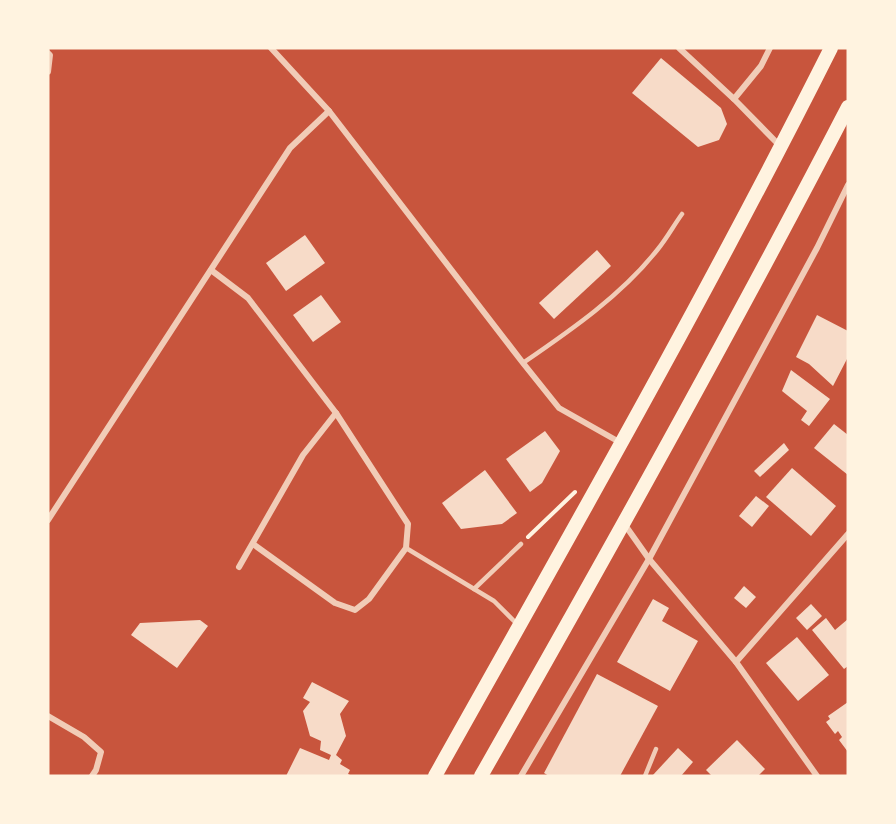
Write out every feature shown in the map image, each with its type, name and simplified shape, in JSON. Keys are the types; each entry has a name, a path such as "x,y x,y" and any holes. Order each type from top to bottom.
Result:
{"highway":[{"path":"435,776 621,443 781,147 831,48"},
{"path":"481,776 624,525 848,107"}],"street":[{"path":"271,48 329,111 559,408 621,443"},
{"path":"679,48 781,147"},
{"path":"734,99 761,66 770,48"},
{"path":"48,72 49,54"},
{"path":"48,520 290,148 329,111"},
{"path":"521,776 649,559 848,185"},
{"path":"211,270 248,298 336,413 408,524 406,549 369,599 355,610 335,603 253,544"},
{"path":"239,567 303,454 336,413"},
{"path":"624,525 649,559 736,662 817,776"},
{"path":"736,662 848,534"},
{"path":"48,716 84,737 101,752 92,776"}],"lane":[{"path":"523,363 583,321 625,283 658,249 682,214"},
{"path":"474,589 521,544"},
{"path":"406,549 494,601 519,627"},
{"path":"645,776 656,749"}],"path":[{"path":"521,544 582,485 604,474"}],"building":[{"path":"661,58 721,108 727,124 719,140 698,147 632,93"},
{"path":"305,235 325,263 286,291 266,263"},
{"path":"597,250 611,266 554,319 539,303"},
{"path":"321,295 341,322 313,342 293,315"},
{"path":"817,315 848,331 848,357 833,386 809,364 796,357"},
{"path":"791,370 830,399 809,426 801,420 807,411 782,391"},
{"path":"834,424 848,435 848,475 814,448"},
{"path":"545,431 560,451 542,483 530,492 506,459"},
{"path":"784,443 789,450 760,477 754,471"},
{"path":"792,468 836,506 811,536 766,497"},
{"path":"485,470 517,513 502,524 461,529 442,503"},
{"path":"756,496 769,506 752,527 739,516"},
{"path":"744,586 756,597 746,608 734,598"},
{"path":"653,599 669,608 662,621 698,641 670,691 617,662"},
{"path":"811,604 822,616 807,630 796,618"},
{"path":"826,618 835,630 848,619 848,666 844,669 812,630"},
{"path":"200,620 208,626 177,668 131,635 140,623"},
{"path":"797,637 829,675 798,701 766,663"},
{"path":"597,674 658,706 620,776 549,776 544,773"},
{"path":"312,682 349,701 340,714 346,736 336,755 342,760 340,764 350,770 348,774 352,776 286,776 300,748 329,760 331,755 320,750 321,741 310,736 303,711 310,702 303,698"},
{"path":"848,702 848,752 839,740 842,737 838,731 835,734 826,722 830,719 828,716"},
{"path":"737,740 765,769 758,776 712,776 706,770"},
{"path":"678,748 693,762 681,776 652,776"}]}
